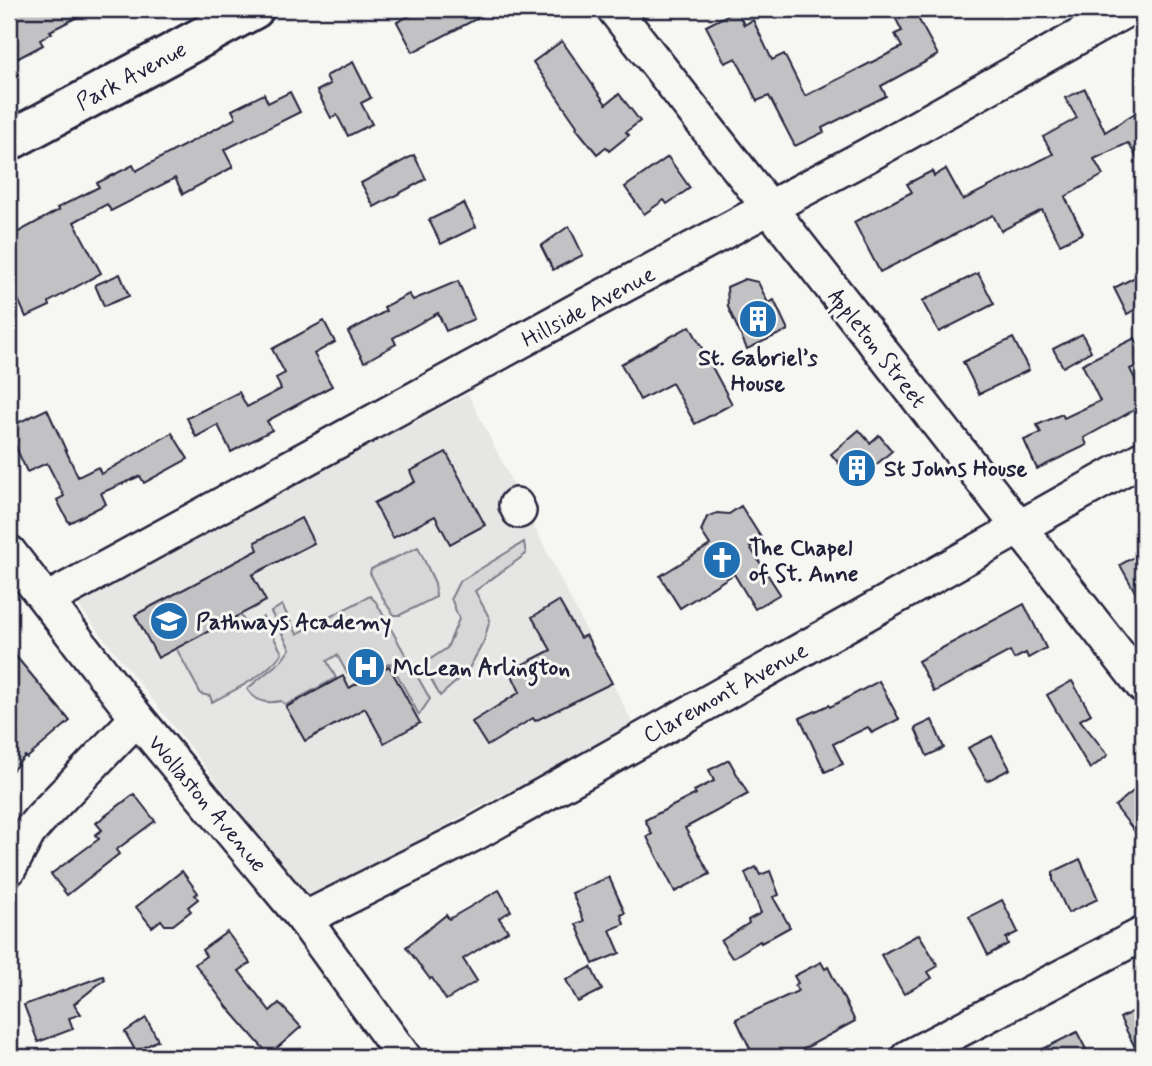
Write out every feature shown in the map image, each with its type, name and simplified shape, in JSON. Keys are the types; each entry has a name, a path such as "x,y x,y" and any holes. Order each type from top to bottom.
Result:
{"main road":[{"name":"Park Avenue","path":"9,141 254,9"}],"street":[{"name":"Appleton Street","path":"614,9 1143,686"},
{"name":"Hillside Avenue","path":"47,600 585,306 769,209 1128,9"},
{"name":"Claremont Avenue","path":"304,919 474,834 1143,458"},
{"name":"Wollaston Avenue","path":"9,552 137,718 304,919 404,1057"},
{"path":"9,869 29,832 40,819 137,718"},
{"path":"908,1057 1143,934"}],"shaded area":[{"name":"McLean Arlington","path":"468,394 635,728 490,801 314,898 300,887 77,604 301,480"},
{"path":"524,542 526,554 475,591 490,619 484,641 467,672 440,696 423,664 447,648 459,619 451,598 459,582"},
{"path":"418,547 435,583 436,597 400,615 394,615 370,573 371,569"},
{"path":"370,596 376,602 430,699 419,715 391,663 365,674 347,673 337,655 327,661 336,678 286,705 281,701 262,701 250,693 247,689 282,660 290,649 271,612 282,605 297,634"},
{"path":"240,614 244,621 252,623 263,617 282,653 259,675 212,702 210,696 201,694 176,648"}],"building":[{"path":"9,9 93,9 50,31 52,33 40,40 43,45 9,63"},
{"path":"408,9 495,9 413,52 397,22 411,15"},
{"path":"891,9 913,9 938,55 881,86 886,96 822,128 824,132 795,146 769,96 757,101 736,58 725,63 706,26 737,10 744,25 753,20 772,60 784,54 805,96 902,47 895,34 902,31"},
{"path":"562,41 606,104 619,94 640,121 626,132 629,135 609,151 606,147 597,154 576,128 533,62"},
{"path":"353,62 371,98 361,103 372,124 348,136 337,115 331,118 317,91 330,84 326,76"},
{"path":"1085,89 1105,132 1143,108 1143,167 1128,143 1094,159 1103,175 1065,197 1083,233 1060,244 1042,210 1001,231 993,215 880,272 854,222 912,192 907,184 932,171 934,176 946,169 963,200 1053,154 1043,137 1077,118 1065,98"},
{"path":"290,92 300,112 224,150 233,167 183,194 175,178 111,211 107,204 74,222 101,273 49,302 50,306 26,317 9,279 9,237 99,187 97,183 133,165 136,171 236,118 232,110 264,94 268,103"},
{"path":"414,155 426,179 374,207 361,183"},
{"path":"668,157 690,188 667,204 664,200 644,214 625,187"},
{"path":"464,203 476,227 441,244 429,220"},
{"path":"569,226 583,255 553,270 541,246"},
{"path":"978,273 994,304 939,332 922,301"},
{"path":"1143,273 1143,305 1127,314 1114,288"},
{"path":"120,274 129,296 104,306 95,285"},
{"name":"St. Gabriel’s House","path":"745,279 758,282 768,303 774,300 788,330 747,349 728,307 727,287"},
{"path":"458,281 474,319 446,331 438,313 393,338 396,344 364,362 348,332 386,311 384,307 409,294 413,300"},
{"path":"324,321 335,342 314,354 332,386 267,421 272,430 231,452 218,425 196,437 187,418 239,392 247,407 281,389 276,378 285,373 272,349"},
{"path":"690,326 732,404 695,424 672,383 640,400 621,364"},
{"path":"1082,334 1091,351 1063,367 1053,349"},
{"path":"1013,338 1029,370 979,394 963,362"},
{"path":"1135,338 1143,354 1143,363 1130,369 1143,395 1143,405 1084,438 1087,445 1037,469 1024,440 1041,433 1037,425 1062,414 1064,418 1100,401 1082,364"},
{"path":"47,409 78,477 98,467 101,474 172,433 188,459 144,483 140,476 101,493 106,504 69,523 57,500 64,496 47,463 27,472 9,432 9,427"},
{"name":"St Johns House","path":"859,430 870,443 879,435 892,451 855,483 831,454"},
{"path":"446,452 485,525 450,544 435,516 393,538 374,503 415,482 410,471"},
{"name":"The Chapel of St. Anne","path":"741,506 762,539 750,547 780,594 755,609 734,574 680,608 660,576 710,545 701,531 707,517 717,513 729,514"},
{"path":"301,518 314,543 252,575 266,601 158,658 135,615 258,550 255,542"},
{"path":"1143,552 1143,606 1120,565"},
{"path":"559,601 580,638 586,635 612,683 535,721 533,718 487,746 472,722 520,692 510,671 551,650 532,617"},
{"path":"1024,604 1046,648 1028,658 1026,653 1014,659 1010,651 934,692 918,661"},
{"path":"9,648 70,721 27,758 25,756 9,774"},
{"path":"389,666 420,723 384,743 365,708 305,741 286,707 343,676 349,688"},
{"path":"879,681 899,719 872,733 868,727 833,744 843,764 825,772 800,718 829,705 830,707"},
{"path":"1072,681 1091,714 1080,720 1108,755 1090,769 1047,695"},
{"path":"932,720 944,748 927,756 915,728"},
{"path":"992,736 1010,769 987,781 968,748"},
{"path":"729,760 748,794 685,828 710,874 675,892 647,837 652,834 645,820 696,794 694,791 714,781 709,770"},
{"path":"1143,783 1143,842 1115,806"},
{"path":"134,794 155,821 116,850 119,854 67,895 51,874 99,839 95,835 102,830 96,823"},
{"path":"1080,859 1098,899 1068,913 1053,880 1053,872"},
{"path":"756,867 760,875 770,871 779,895 773,897 790,927 732,958 721,941 761,913 745,873"},
{"path":"182,871 198,893 195,895 198,899 188,907 191,911 173,925 165,925 161,920 152,927 136,907"},
{"path":"609,877 625,913 621,915 624,924 610,930 620,953 593,964 576,924 584,921 572,893"},
{"path":"499,890 511,911 499,918 508,931 463,959 477,981 446,1000 406,947 446,915 449,919"},
{"path":"1002,900 1018,932 1006,938 1008,944 988,955 969,917"},
{"path":"227,932 250,963 239,971 270,1011 279,1003 301,1027 269,1055 228,1008 195,964 206,956 202,950"},
{"path":"919,934 938,966 928,972 932,978 904,994 881,955"},
{"path":"821,962 825,969 828,967 855,1021 789,1057 754,1057 736,1019 798,991 794,976"},
{"path":"591,967 602,990 578,1002 566,980"},
{"path":"103,976 105,979 74,1004 81,1014 69,1018 73,1029 38,1042 24,1005"},
{"path":"1143,1006 1143,1057 1140,1057 1120,1018"},
{"path":"146,1018 158,1040 136,1052 125,1032"},
{"path":"1077,1032 1090,1057 1027,1057"}],"place":[{"name":"St. Gabriel’s House","path":"758,319"},
{"name":"St Johns House","path":"857,468"},
{"name":"The Chapel of St. Anne","path":"722,560"},
{"name":"Pathways Academy","path":"169,621"},
{"name":"McLean Arlington","path":"366,667"}]}
